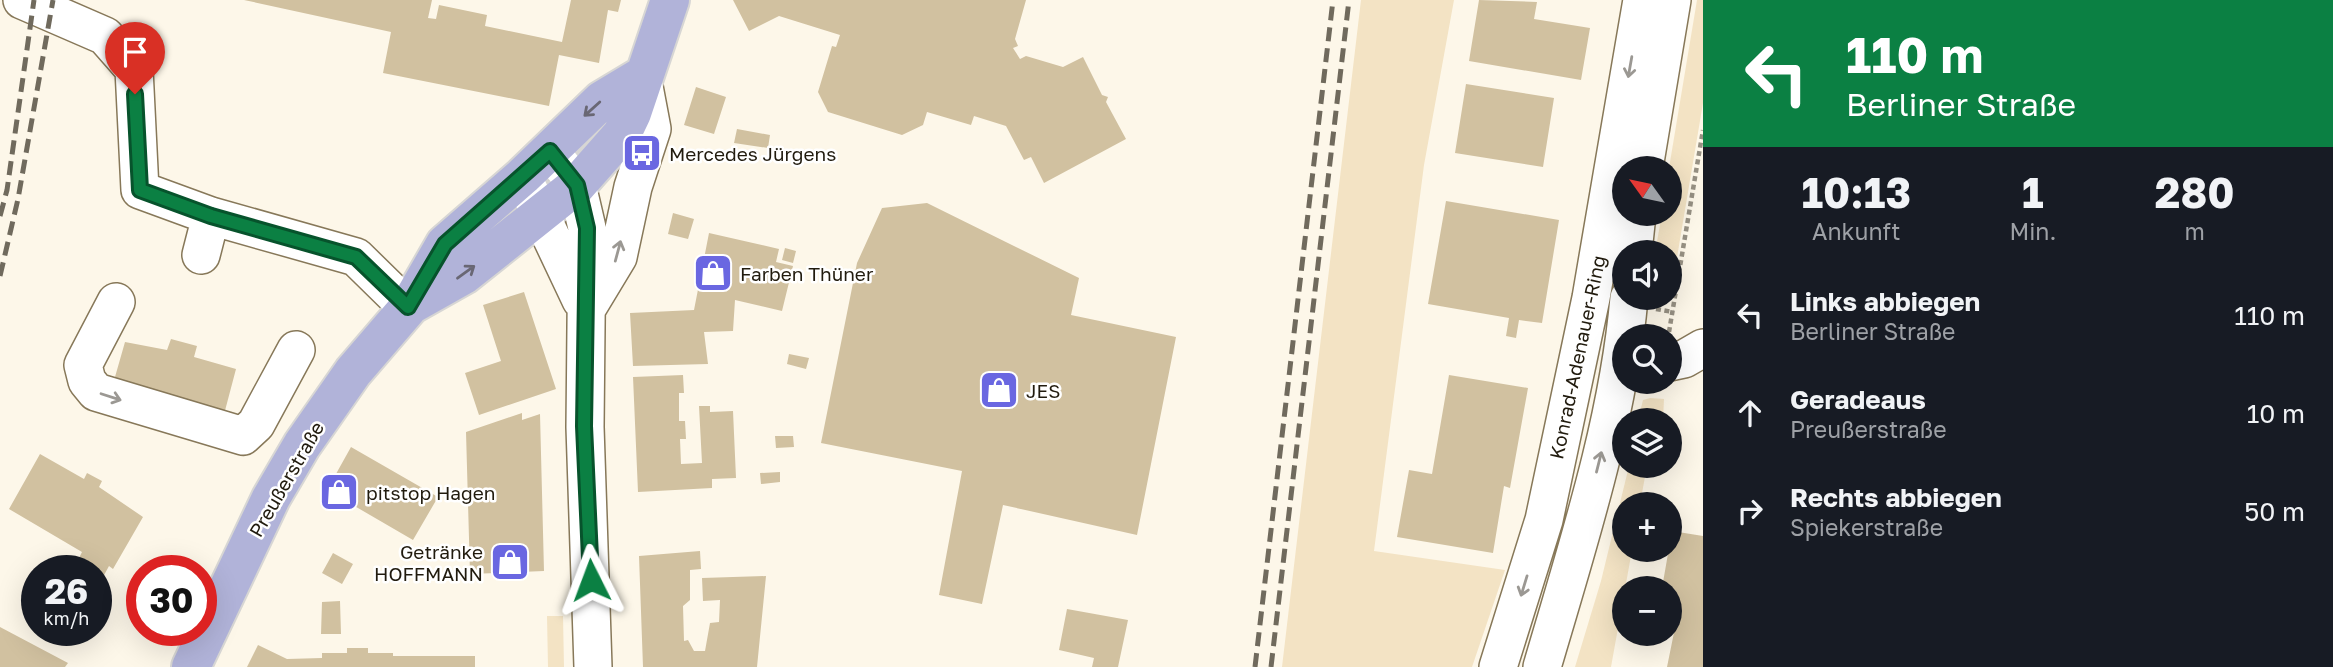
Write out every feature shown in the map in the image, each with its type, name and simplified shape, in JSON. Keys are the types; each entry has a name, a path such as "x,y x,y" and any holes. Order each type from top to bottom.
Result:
{"main road":[{"name":"Preußerstraße","path":"408,307 464,275 577,185 622,134 632,113 642,76 670,0"},
{"name":"Preußerstraße","path":"191,667 271,498 302,445 353,372 408,307 445,244 537,164 602,100 642,76"}],"street":[{"path":"22,0 105,36 134,69 140,190 211,216 356,257 408,307"},
{"name":"Konrad-Adenauer-Ring","path":"1498,667 1544,520 1574,364 1591,298 1642,0"},
{"path":"1646,156 1672,0"},
{"path":"585,310 618,257 633,187 652,129 642,76"},
{"path":"585,310 539,215 537,164 577,185 587,228 586,500 593,667"},
{"path":"201,255 211,216"},
{"path":"116,302 83,365 87,381 96,392 243,436 256,424 296,350"},
{"path":"1682,360 1703,348"},
{"path":"1574,364 1612,364"},
{"name":"Konrad-Adenauer-Ring","path":"1542,667 1583,528 1614,394"}],"path":[{"path":"1671,324 1703,130"}],"shaded area":[{"path":"1361,0 1454,0 1424,165 1374,551 1505,570 1472,667 1282,667"},
{"path":"1697,0 1703,0 1703,103 1680,240 1657,240 1660,226 1682,226 1682,156 1671,156"},
{"path":"1664,399 1664,408 1641,408 1643,400"},
{"path":"1626,478 1645,478 1642,492 1623,492"},
{"path":"1612,536 1612,562 1630,562 1627,576 1612,576 1612,646 1615,646 1611,667 1575,667"},
{"path":"547,616 563,616 564,667 548,667"}],"building":[{"path":"244,0 432,0 428,18 436,19 439,5 487,15 485,26 562,42 571,0 621,0 618,12 608,10 599,63 559,55 549,106 383,73 391,32"},
{"path":"733,0 1026,0 1015,39 1018,46 1013,48 1020,59 1026,56 1063,67 1083,57 1102,95 1108,97 1106,102 1126,139 1044,183 1031,157 1024,160 1006,126 974,116 971,125 927,112 923,125 902,135 828,112 818,92 832,46 836,47 840,35 779,16 749,31"},
{"path":"1479,0 1537,2 1534,19 1590,28 1581,80 1469,61"},
{"path":"1466,84 1554,98 1543,167 1455,153"},
{"path":"696,87 726,97 714,134 684,125"},
{"path":"737,129 770,135 768,148 734,143"},
{"path":"1446,201 1559,220 1542,323 1519,320 1516,338 1506,336 1509,318 1428,304"},
{"name":"JES","path":"927,203 1079,278 1071,315 1176,337 1137,535 1003,505 982,604 939,595 962,471 821,443 857,263 882,208"},
{"path":"673,213 694,219 688,239 668,234"},
{"path":"709,233 779,249 776,262 793,266 782,311 735,300 733,331 704,332 708,364 633,366 630,313 694,310"},
{"path":"785,248 796,251 793,263 782,260"},
{"path":"524,292 556,389 479,415 465,373 501,361 483,305"},
{"path":"171,339 197,346 194,357 236,369 222,422 111,391 125,342 167,350"},
{"path":"789,354 809,358 806,369 787,364"},
{"path":"683,375 684,393 679,393 679,421 685,421 686,439 680,439 681,464 702,463 699,406 710,406 710,412 733,411 736,478 712,479 712,488 638,492 633,377"},
{"path":"1449,375 1528,388 1510,488 1504,486 1493,553 1397,537 1409,470 1432,474"},
{"path":"522,413 522,420 540,414 544,571 470,574 466,432"},
{"path":"775,436 793,436 794,447 776,448"},
{"path":"351,447 438,497 413,540 327,490"},
{"path":"40,454 84,479 87,473 102,481 99,487 143,517 113,569 112,555 80,555 82,552 9,509"},
{"path":"780,472 780,482 761,484 760,473"},
{"path":"1682,533 1703,536 1703,667 1667,667 1671,646 1682,646 1682,576 1664,576 1667,562 1682,562"},
{"path":"700,551 701,569 690,570 690,600 683,606 684,641 688,640 694,651 705,651 710,623 719,622 720,600 703,601 702,578 766,576 757,667 643,667 639,556"},
{"path":"333,553 353,564 342,584 322,573"},
{"path":"340,601 341,634 321,634 322,602"},
{"path":"1067,609 1128,620 1118,667 1092,667 1094,658 1059,650"},
{"path":"0,627 21,638 21,646 36,646 68,663 65,667 0,667"},
{"path":"258,645 287,659 322,658 322,653 347,653 347,648 368,648 368,653 393,653 393,656 475,656 475,667 247,667"}],"railway":[{"path":"0,216 7,190 34,0"},
{"path":"0,276 18,199 53,0"},
{"path":"1255,667 1333,0"},
{"path":"1271,667 1349,0"}],"place":[{"name":"Mercedes Jürgens","path":"642,153"},
{"name":"Farben Thüner","path":"713,273"},
{"name":"JES","path":"999,390"},
{"name":"pitstop Hagen","path":"339,492"},
{"name":"Getränke HOFFMANN","path":"510,562"}],"route":[{"path":"135,94 140,190 211,216 356,257 408,307 445,244 550,151 577,185 587,228 584,426 591,580"}]}
